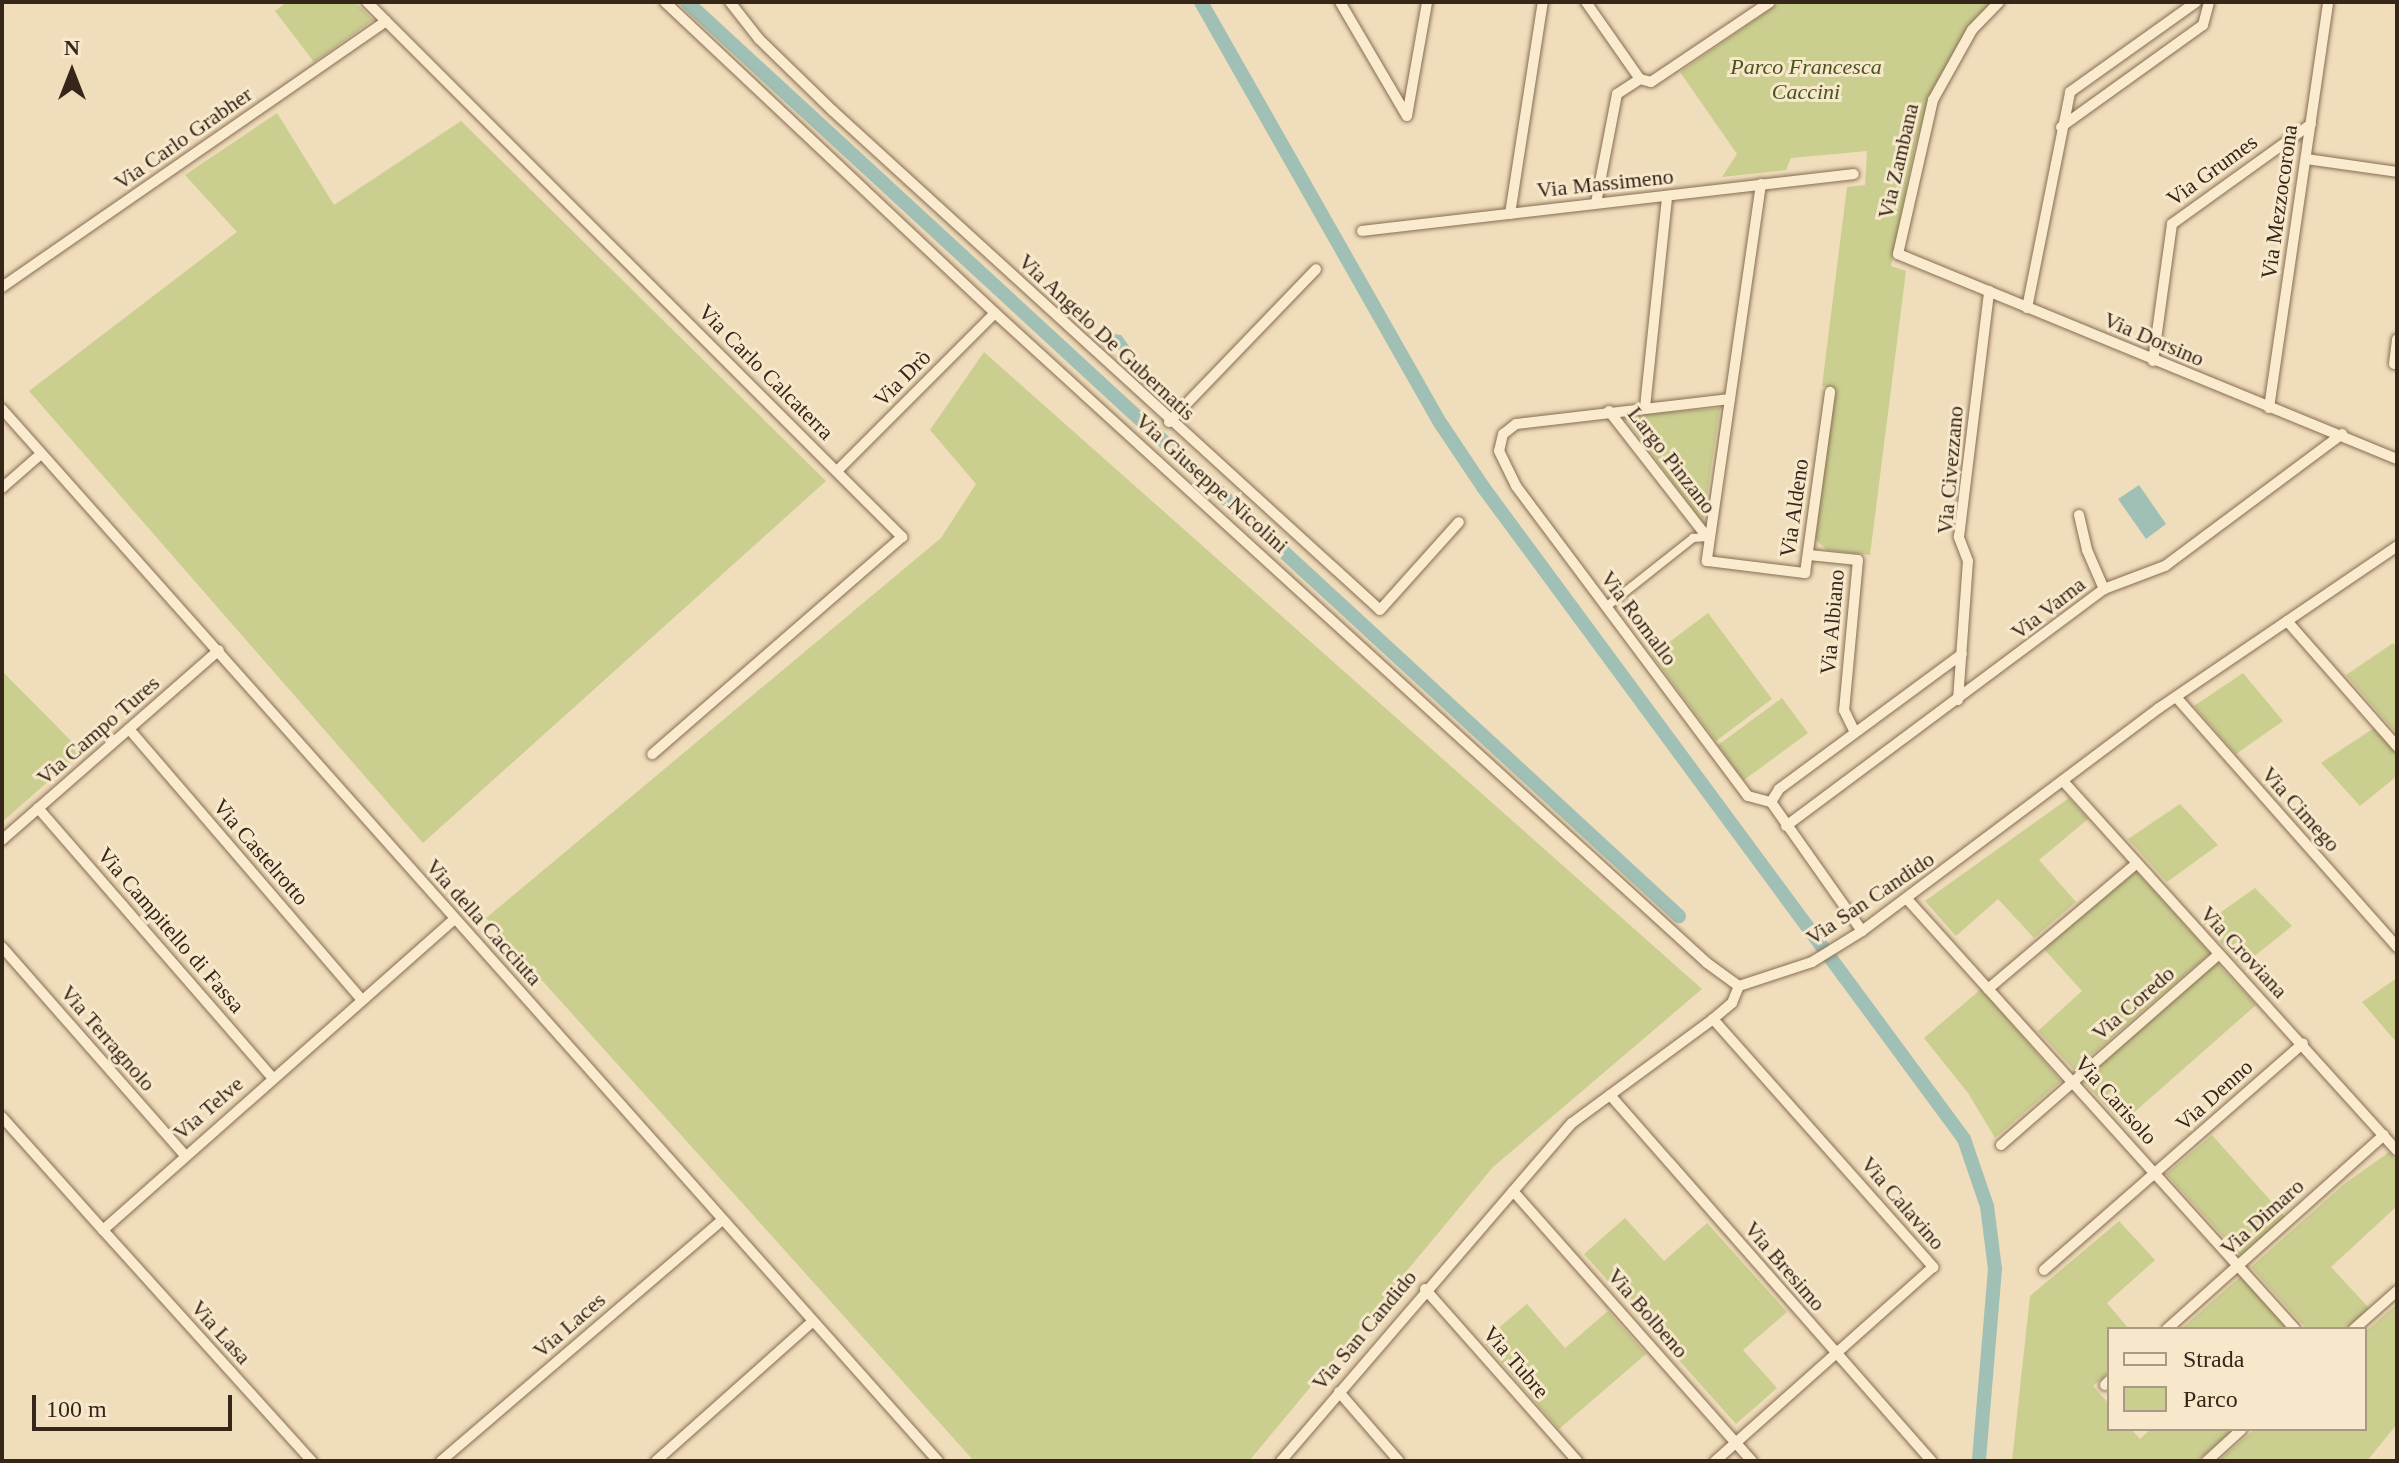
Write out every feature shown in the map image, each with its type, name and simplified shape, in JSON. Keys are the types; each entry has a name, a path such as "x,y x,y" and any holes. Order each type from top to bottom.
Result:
{"street":[{"name":"Via Carlo Calcaterra","path":"367,2 902,537 652,754"},
{"name":"Via Giuseppe Nicolini","path":"665,2 995,313 1707,963 1739,986"},
{"name":"Via Angelo De Gubernatis","path":"730,2 759,39 833,111 1169,422 1380,610 1459,522"},
{"path":"1340,2 1407,116 1427,2"},
{"path":"1510,214 1543,2"},
{"path":"1586,2 1640,79 1651,82 1770,2"},
{"name":"Via Zambana","path":"1898,254 1933,100 1972,30 1999,2"},
{"path":"2027,308 2070,92 2196,2"},
{"path":"2061,127 2203,25 2209,2"},
{"name":"Via Mezzocorona","path":"2269,408 2328,2"},
{"name":"Via Carlo Grabher","path":"2,287 386,21"},
{"path":"1596,203 1617,94 1640,79"},
{"name":"Via Grumes","path":"2153,361 2172,224 2311,124"},
{"path":"2306,159 2397,172"},
{"name":"Via Massimeno","path":"1362,231 1854,174"},
{"name":"Largo Pinzano","path":"1707,537 1761,184"},
{"path":"1645,407 1667,196"},
{"name":"Via Dorsino","path":"1898,254 2397,459"},
{"path":"1169,422 1316,269"},
{"name":"Via Civezzano","path":"1958,700 1968,561 1959,537 1989,291"},
{"name":"Via Drò","path":"837,471 995,313"},
{"path":"2394,364 2397,339"},
{"name":"Via Aldeno","path":"1707,537 1707,561 1805,573 1830,392"},
{"path":"1609,411 1730,399"},
{"name":"Via della Cacciuta","path":"2,409 938,1461"},
{"name":"Largo Pinzano","path":"1609,411 1707,537"},
{"name":"Via Romallo","path":"1609,411 1516,424 1500,438 1502,462 1516,486 1748,796 1771,802"},
{"name":"Via Varna","path":"1786,826 2104,589 2165,566 2342,434"},
{"path":"2,488 41,454"},
{"path":"2079,515 2087,550 2104,589"},
{"path":"1606,607 1693,538 1707,537"},
{"name":"Via San Candido","path":"1281,1461 1425,1289 1572,1123 1713,1019 1732,1003 1739,986 1812,962 1862,931 2176,697 2395,551"},
{"name":"Via Albiano","path":"1809,555 1858,560 1844,710 1855,733"},
{"path":"2287,621 2397,746"},
{"name":"Via Campo Tures","path":"2,840 219,650"},
{"path":"1862,931 1771,802 1779,789 1962,654"},
{"name":"Via Cimego","path":"2176,697 2397,947"},
{"name":"Via Castelrotto","path":"129,729 362,1000"},
{"name":"Via Croviana","path":"2063,781 2397,1150"},
{"name":"Via Campitello di Fassa","path":"38,808 273,1078"},
{"path":"1988,989 2136,864"},
{"name":"Via Carisolo","path":"1907,899 2293,1327"},
{"name":"Via Telve","path":"103,1230 455,919"},
{"name":"Via Terragnolo","path":"2,947 185,1155"},
{"name":"Via Coredo","path":"2001,1145 2218,955"},
{"name":"Via Calavino","path":"1713,1019 1933,1267 1715,1461"},
{"name":"Via Denno","path":"2044,1270 2303,1043"},
{"name":"Via Bresimo","path":"1610,1095 1932,1461"},
{"path":"2,1117 103,1230"},
{"name":"Via Dimaro","path":"2169,1327 2384,1135"},
{"name":"Via Bolbeno","path":"1513,1191 1752,1461"},
{"name":"Via Laces","path":"441,1461 722,1220"},
{"name":"Via Lasa","path":"103,1230 312,1461"},
{"name":"Via Tubre","path":"1425,1289 1577,1461"},
{"path":"2356,1327 2397,1291"},
{"path":"656,1461 813,1321"},
{"path":"1339,1392 1399,1461"},
{"path":"2207,1461 2240,1431"}],"green space":[{"path":"287,2 355,2 373,20 314,62 275,11"},
{"name":"Parco Francesca Caccini","path":"1781,2 1992,2 1968,26 1930,96 1915,146 1891,266 1906,271 1870,555 1827,550 1815,539 1834,388 1822,386 1847,187 1865,185 1867,151 1791,158 1786,170 1722,177 1737,154 1680,72"},
{"path":"277,113 334,205 461,121 826,481 423,843 29,391 237,232 185,175"},
{"path":"984,352 1702,989 1493,1167 1249,1461 974,1461 486,918 941,538 976,484 930,430"},
{"path":"1720,408 1703,523 1624,416"},
{"path":"1708,613 1772,699 1716,741 1652,655"},
{"path":"2393,643 2397,648 2397,734 2346,675"},
{"path":"2,671 82,752 2,822"},
{"path":"2243,673 2283,721 2236,754 2194,706"},
{"path":"1782,698 1808,733 1744,780 1718,745"},
{"path":"2374,728 2397,755 2397,776 2360,806 2321,763"},
{"path":"2069,798 2088,819 2039,860 2076,902 2034,938 1998,899 1956,936 1925,901"},
{"path":"2180,804 2218,845 2167,882 2128,839"},
{"path":"2136,871 2210,953 2074,1070 2038,1031 2082,991 2044,949"},
{"path":"2255,888 2292,926 2242,966 2204,924"},
{"path":"2217,963 2256,1005 2122,1123 2083,1081"},
{"path":"2397,978 2397,1043 2362,1002"},
{"path":"1981,989 2061,1081 1995,1138 1968,1093 1924,1038"},
{"path":"2212,1135 2286,1218 2242,1257 2166,1174"},
{"path":"2389,1152 2397,1161 2397,1206 2331,1267 2369,1308 2348,1327 2305,1327 2251,1267 2343,1185"},
{"path":"1625,1218 1664,1261 1707,1223 1787,1312 1743,1350 1777,1388 1736,1424 1584,1254"},
{"path":"2119,1221 2155,1260 2107,1303 2127,1327 2107,1327 2107,1374 2093,1386 2107,1402 2107,1431 2133,1431 2140,1439 2149,1431 2232,1431 2197,1461 2012,1461 2030,1296"},
{"path":"2241,1276 2288,1327 2183,1327"},
{"path":"1527,1304 1565,1348 1608,1311 1646,1354 1559,1429 1483,1341"},
{"path":"2397,1304 2397,1424 2367,1461 2218,1461 2253,1431 2367,1431 2367,1330"}],"water":[{"path":"1107,333 1121,335 1134,353 1110,348"},
{"path":"2139,485 2166,524 2146,539 2118,499"}],"waterway":[{"path":"687,2 1679,916"},
{"path":"1201,2 1441,424 1483,487 1964,1139 1987,1206 1995,1269 1979,1461"}]}
